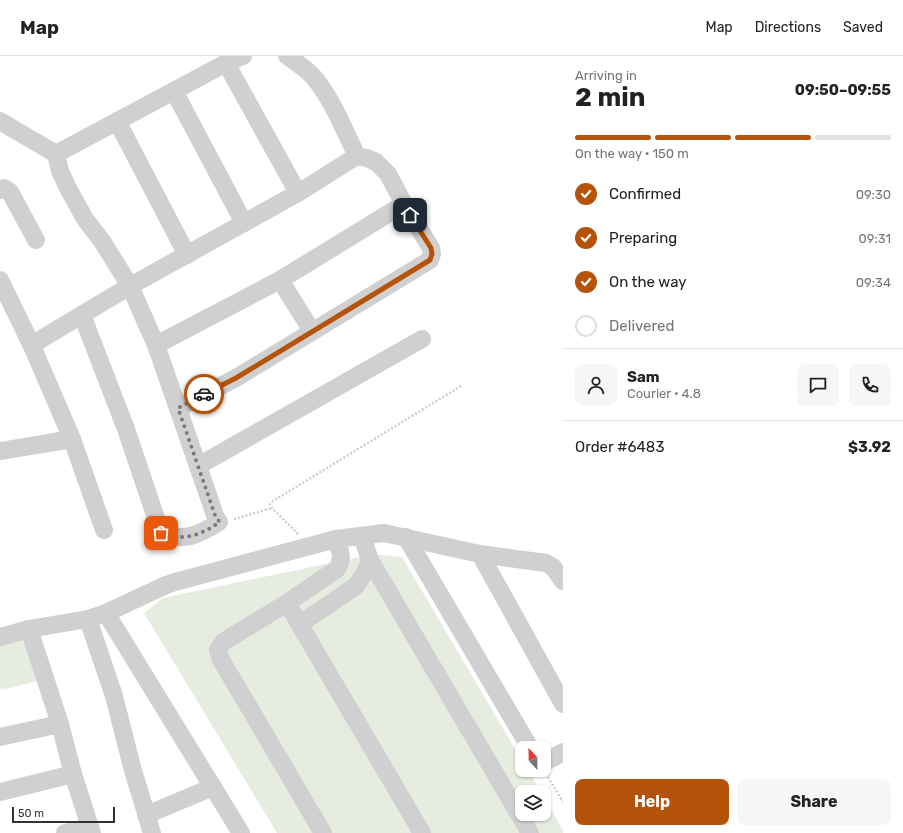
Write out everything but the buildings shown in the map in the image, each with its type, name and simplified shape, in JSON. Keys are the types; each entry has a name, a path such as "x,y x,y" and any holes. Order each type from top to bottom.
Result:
{"street":[{"path":"56,154 226,63 242,56"},
{"path":"288,56 308,71 316,80 332,106 357,156"},
{"path":"226,63 298,193"},
{"path":"174,91 244,223"},
{"path":"0,121 56,154 60,171 85,219 102,241 130,286 156,345 216,518 220,522 201,533 186,537 172,537 161,533 126,429 82,315"},
{"path":"117,121 187,255"},
{"path":"32,346 130,286 298,193 357,156 376,162 388,174 404,204 431,248 432,254 430,260 236,378 178,408"},
{"path":"0,190 4,188 10,192 36,240"},
{"path":"156,345 280,280 404,204"},
{"path":"0,280 32,346 72,439 104,530"},
{"path":"280,280 312,331"},
{"path":"198,466 422,340"},
{"path":"0,451 72,439"},
{"path":"0,637 29,629 88,619 106,613 166,585 310,546 336,539 384,533 480,554 546,563 553,567 563,581"},
{"path":"362,536 370,560 530,833"},
{"path":"406,537 526,741"},
{"path":"323,833 220,658 218,650 224,642 287,603 337,569 341,563 341,555 336,539"},
{"path":"480,554 563,704"},
{"path":"300,624 356,586 365,572 370,560"},
{"path":"287,603 422,833"},
{"path":"106,613 240,833"},
{"path":"88,619 114,696 132,767 152,833"},
{"path":"29,629 60,724 73,774 91,830 65,833"},
{"path":"0,737 60,724"},
{"path":"551,765 563,752"},
{"path":"0,792 73,774"},
{"path":"146,815 213,787"}],"path":[{"path":"310,546 272,508 270,504 461,386"},
{"path":"220,522 272,508"},
{"path":"550,777 563,802"}],"shaded area":[{"path":"374,554 402,557 515,749 515,777 532,777 537,785 515,785 515,821 551,821 551,810 563,830 563,833 277,833 144,613 163,598"},
{"path":"26,634 37,681 1,690 0,640"}],"way so far":[{"path":"161,533 172,537 186,537 201,533 220,522 216,518 178,408 204,394"}],"route":[{"path":"204,394 236,378 430,260 432,254 431,248 410,215"}]}
